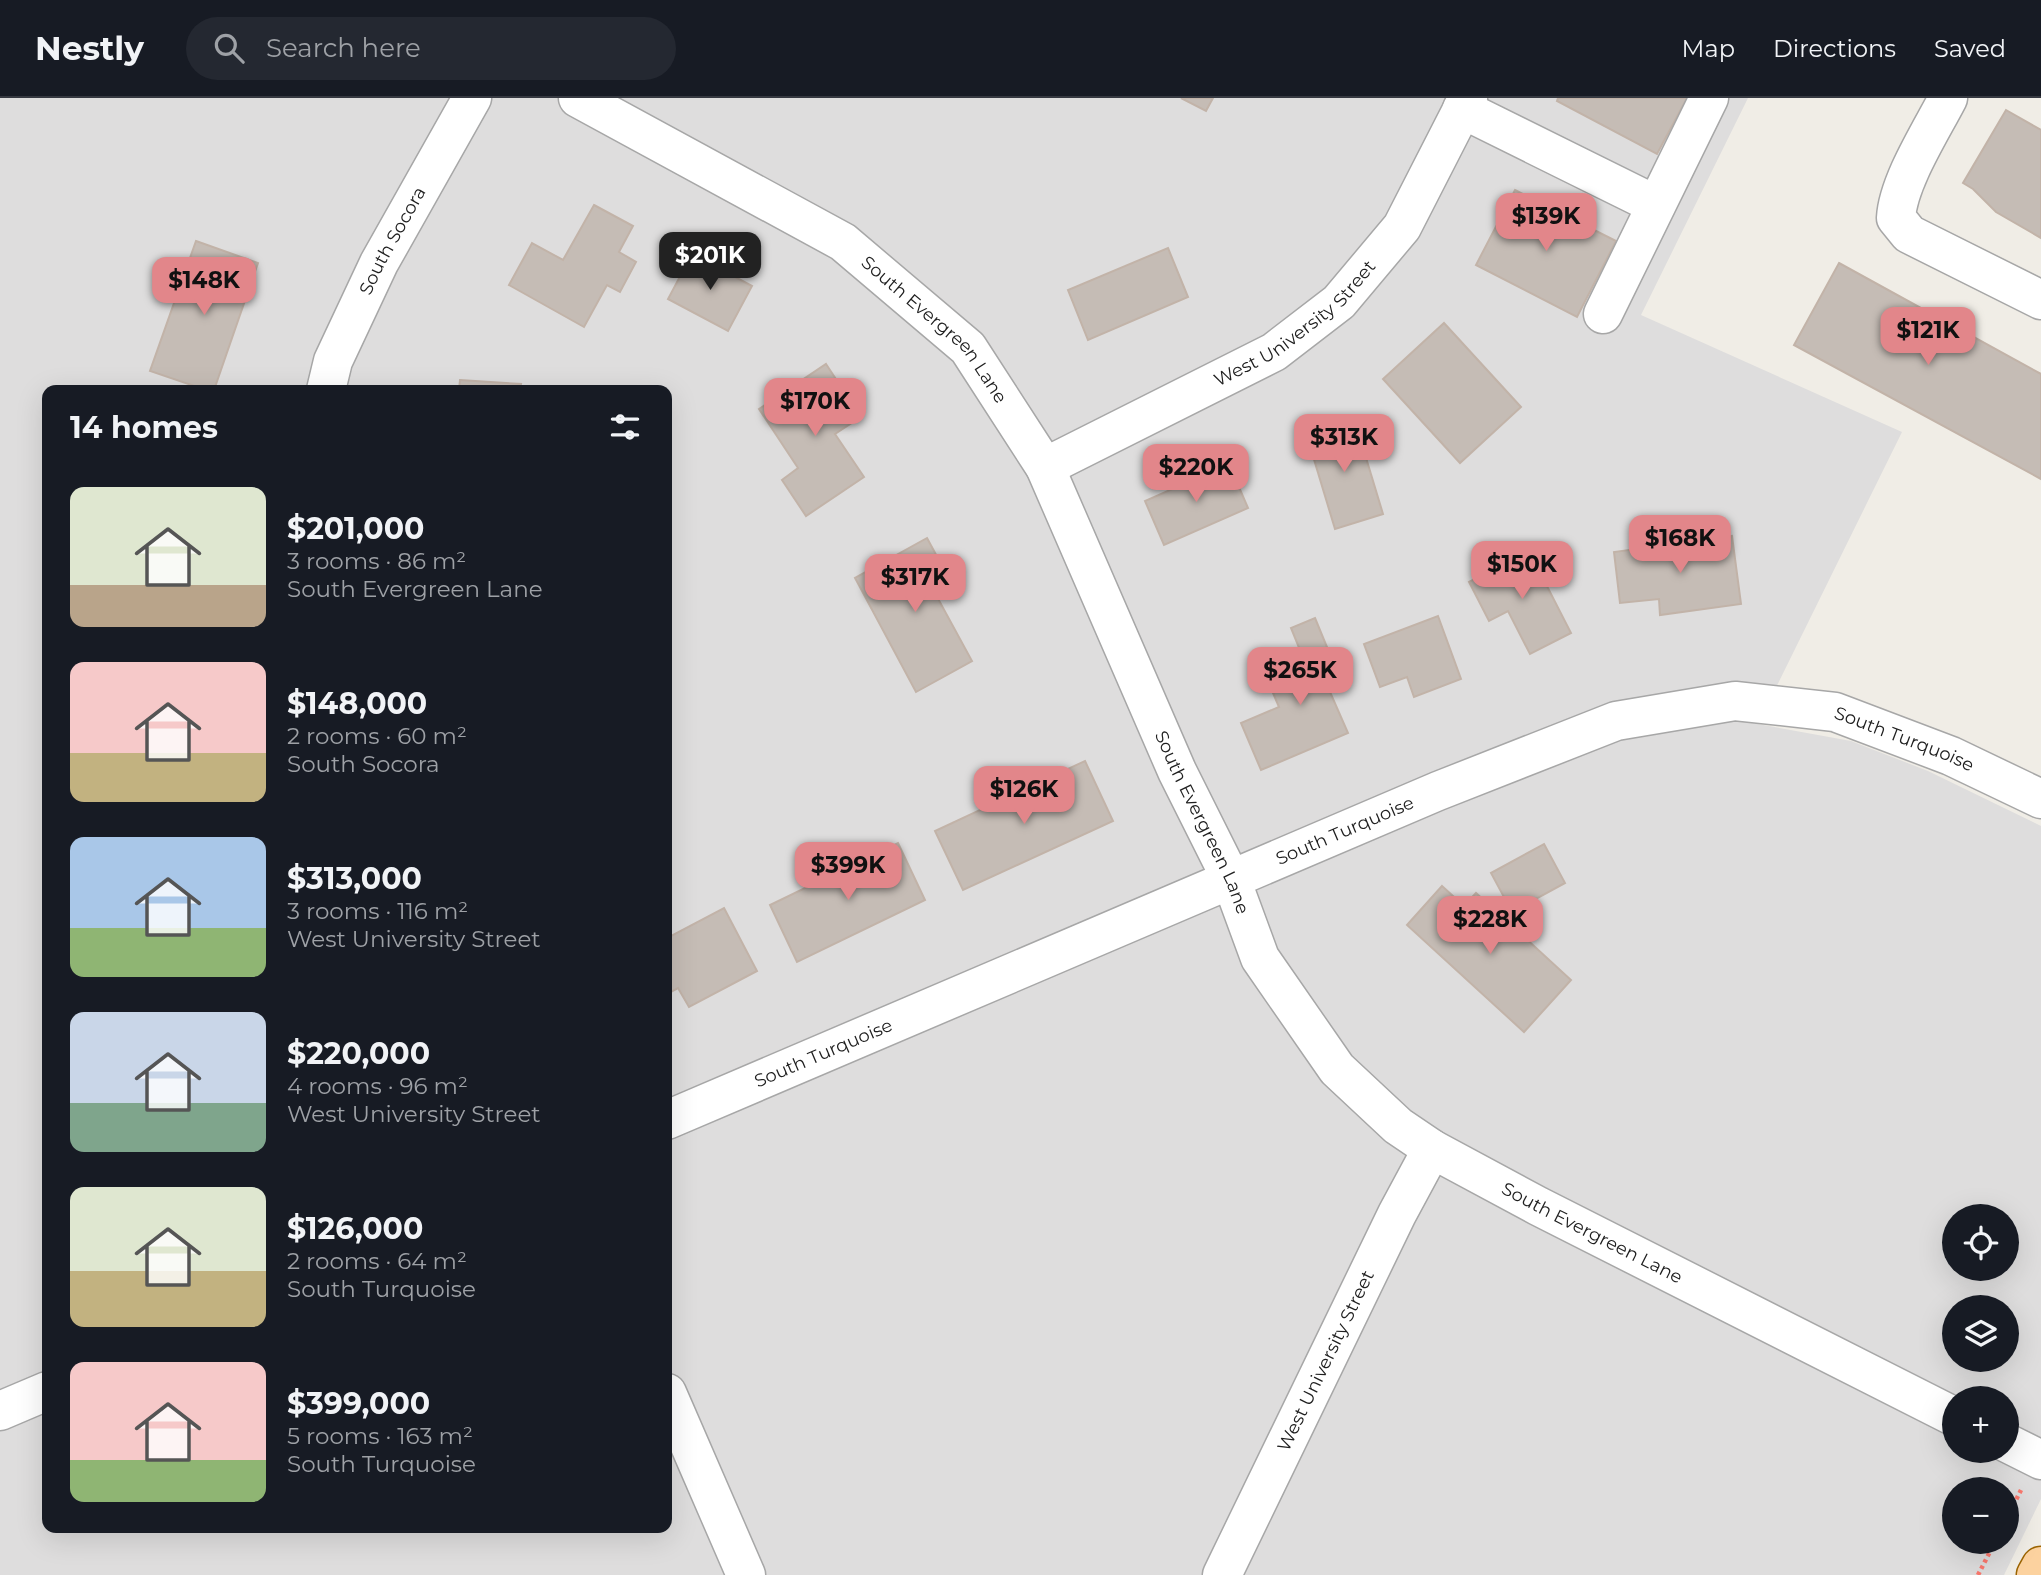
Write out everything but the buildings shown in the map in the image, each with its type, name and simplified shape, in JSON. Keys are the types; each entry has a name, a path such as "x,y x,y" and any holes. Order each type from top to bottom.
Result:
{"main road":[{"path":"2036,1575 2041,1566"}],"street":[{"name":"South Socora","path":"328,385 333,361 379,262 472,98"},
{"name":"South Evergreen Lane","path":"578,98 843,243 968,348 1045,467 1177,771 1231,879 1260,958 1337,1069 1398,1126 1432,1149 1538,1206 1942,1410"},
{"path":"1603,314 1709,98"},
{"path":"1948,98 1904,185 1897,202 1896,218 1909,234 2041,300"},
{"name":"West University Street","path":"1045,467 1274,352 1339,302 1402,227 1465,104"},
{"path":"1465,104 1657,205"},
{"name":"South Turquoise","path":"672,1118 1231,879 1616,721 1735,701 1835,712 1951,756 2041,799"},
{"name":"West University Street","path":"1222,1575 1397,1214 1432,1149"},
{"path":"0,1411 42,1393"},
{"path":"672,1405 746,1575"},
{"path":"2019,1449 2041,1460"}],"path":[{"path":"1978,1575 1989,1554"}],"shaded area":[{"path":"0,98 1748,98 1641,315 1902,432 1758,724 1851,741 1928,771 2041,826 2041,1499 2019,1544 2019,1477 1942,1477 1942,1554 2014,1554 2004,1575 0,1575"}]}
